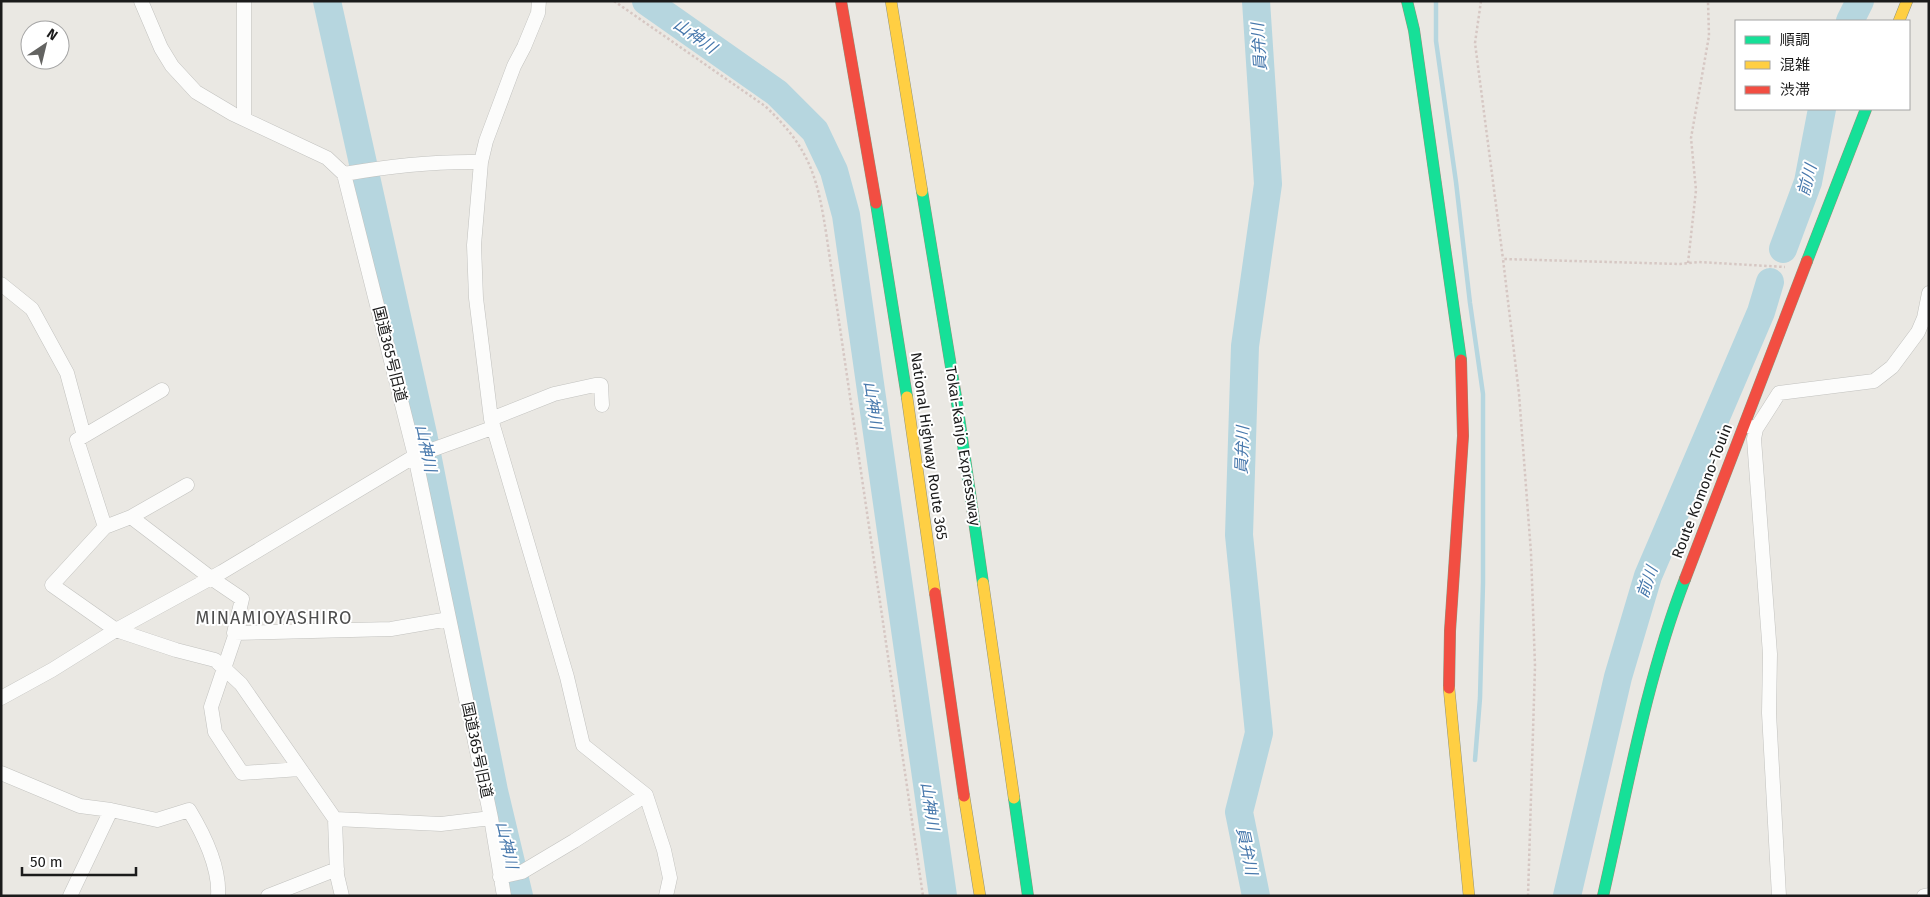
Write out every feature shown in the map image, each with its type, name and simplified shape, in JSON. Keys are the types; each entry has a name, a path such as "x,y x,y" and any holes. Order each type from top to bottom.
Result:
{"main road":[{"name":"National Highway Route 365","path":"841,1 872,173 912,429 966,811 980,896"},
{"path":"891,1 957,403 1028,896"},
{"path":"1407,1 1414,30 1461,358 1463,436 1448,682 1469,896"},
{"path":"1899,20 1907,1"},
{"name":"Route Komono-Touin","path":"1603,896 1653,677 1678,596 1750,427 1805,268 1866,110"}],"street":[{"path":"141,1 161,48 172,66 196,92 244,119 327,158 350,173 372,169 457,161 481,162"},
{"path":"244,1 244,119"},
{"path":"539,1 538,13 514,66 486,141 481,162 474,245 476,298 492,423 567,677 583,745 646,796 668,868 670,878 666,896"},
{"name":"国道365号旧道","path":"350,173 418,454 491,818 510,875 504,896"},
{"path":"1,284 32,309 67,373 84,436"},
{"path":"1779,896 1769,714 1770,654 1754,439 1750,427 1779,392 1874,382 1892,367 1918,332 1924,318 1929,293"},
{"path":"1,698 52,670 116,630 211,578 418,454 492,423 554,394 601,385 602,405"},
{"path":"105,527 77,440 162,390"},
{"path":"188,485 131,516 105,527 52,585 116,630 176,650 215,660 241,684 335,819 337,869 342,896"},
{"path":"131,516 211,578 242,599 234,633 236,633 211,707 215,732 242,773 300,769"},
{"path":"236,633 391,629 450,619"},
{"path":"1,773 80,806 111,810 156,820 190,810 205,836 219,886 218,896"},
{"path":"510,875 574,841 646,796"},
{"path":"70,896 111,810"},
{"path":"335,819 441,824 491,818"},
{"path":"268,896 337,869"},
{"path":"1924,896 1929,895"}],"path":[{"path":"614,1 765,106 777,117 801,148 812,169 820,196 827,239 923,896"},
{"path":"1481,1 1476,43 1519,394 1531,553 1535,666 1528,896"},
{"path":"1688,263 1696,190 1691,138 1709,36 1708,1"},
{"path":"1503,259 1688,263 1805,268"}],"waterway":[{"name":"山神川","path":"327,1 423,434 494,791 519,896"},
{"name":"山神川","path":"646,1 777,93 815,131 834,171 846,215 943,896"},
{"name":"員弁川","path":"1256,1 1268,184 1245,346 1239,535 1259,733 1239,812 1256,896"},
{"path":"1436,1 1436,41 1483,394 1483,583 1480,698 1475,760"},
{"name":"前川","path":"1850,20 1860,1"},
{"name":"前川","path":"1783,249 1808,182 1822,110"},
{"name":"前川","path":"1567,896 1618,677 1648,576 1761,312 1770,282"}],"traffic: fast":[{"path":"1407,1 1414,30 1461,360"},
{"path":"1807,261 1866,110"},
{"path":"922,191 957,403 983,583"},
{"path":"876,203 907,397"},
{"path":"1603,896 1648,696 1671,617 1685,579"},
{"path":"1014,798 1028,896"}],"traffic: slow":[{"path":"891,1 922,191"},
{"path":"1899,20 1907,1"},
{"path":"907,397 935,593"},
{"path":"983,583 1014,798"},
{"path":"1449,688 1469,896"},
{"path":"964,796 980,896"}],"traffic: jam":[{"path":"841,1 876,203"},
{"path":"1685,579 1807,261"},
{"path":"1449,688 1450,631 1463,436 1461,360"},
{"path":"935,593 964,796"}],"district":[{"name":"MINAMIOYASHIRO","path":"274,618"}]}
